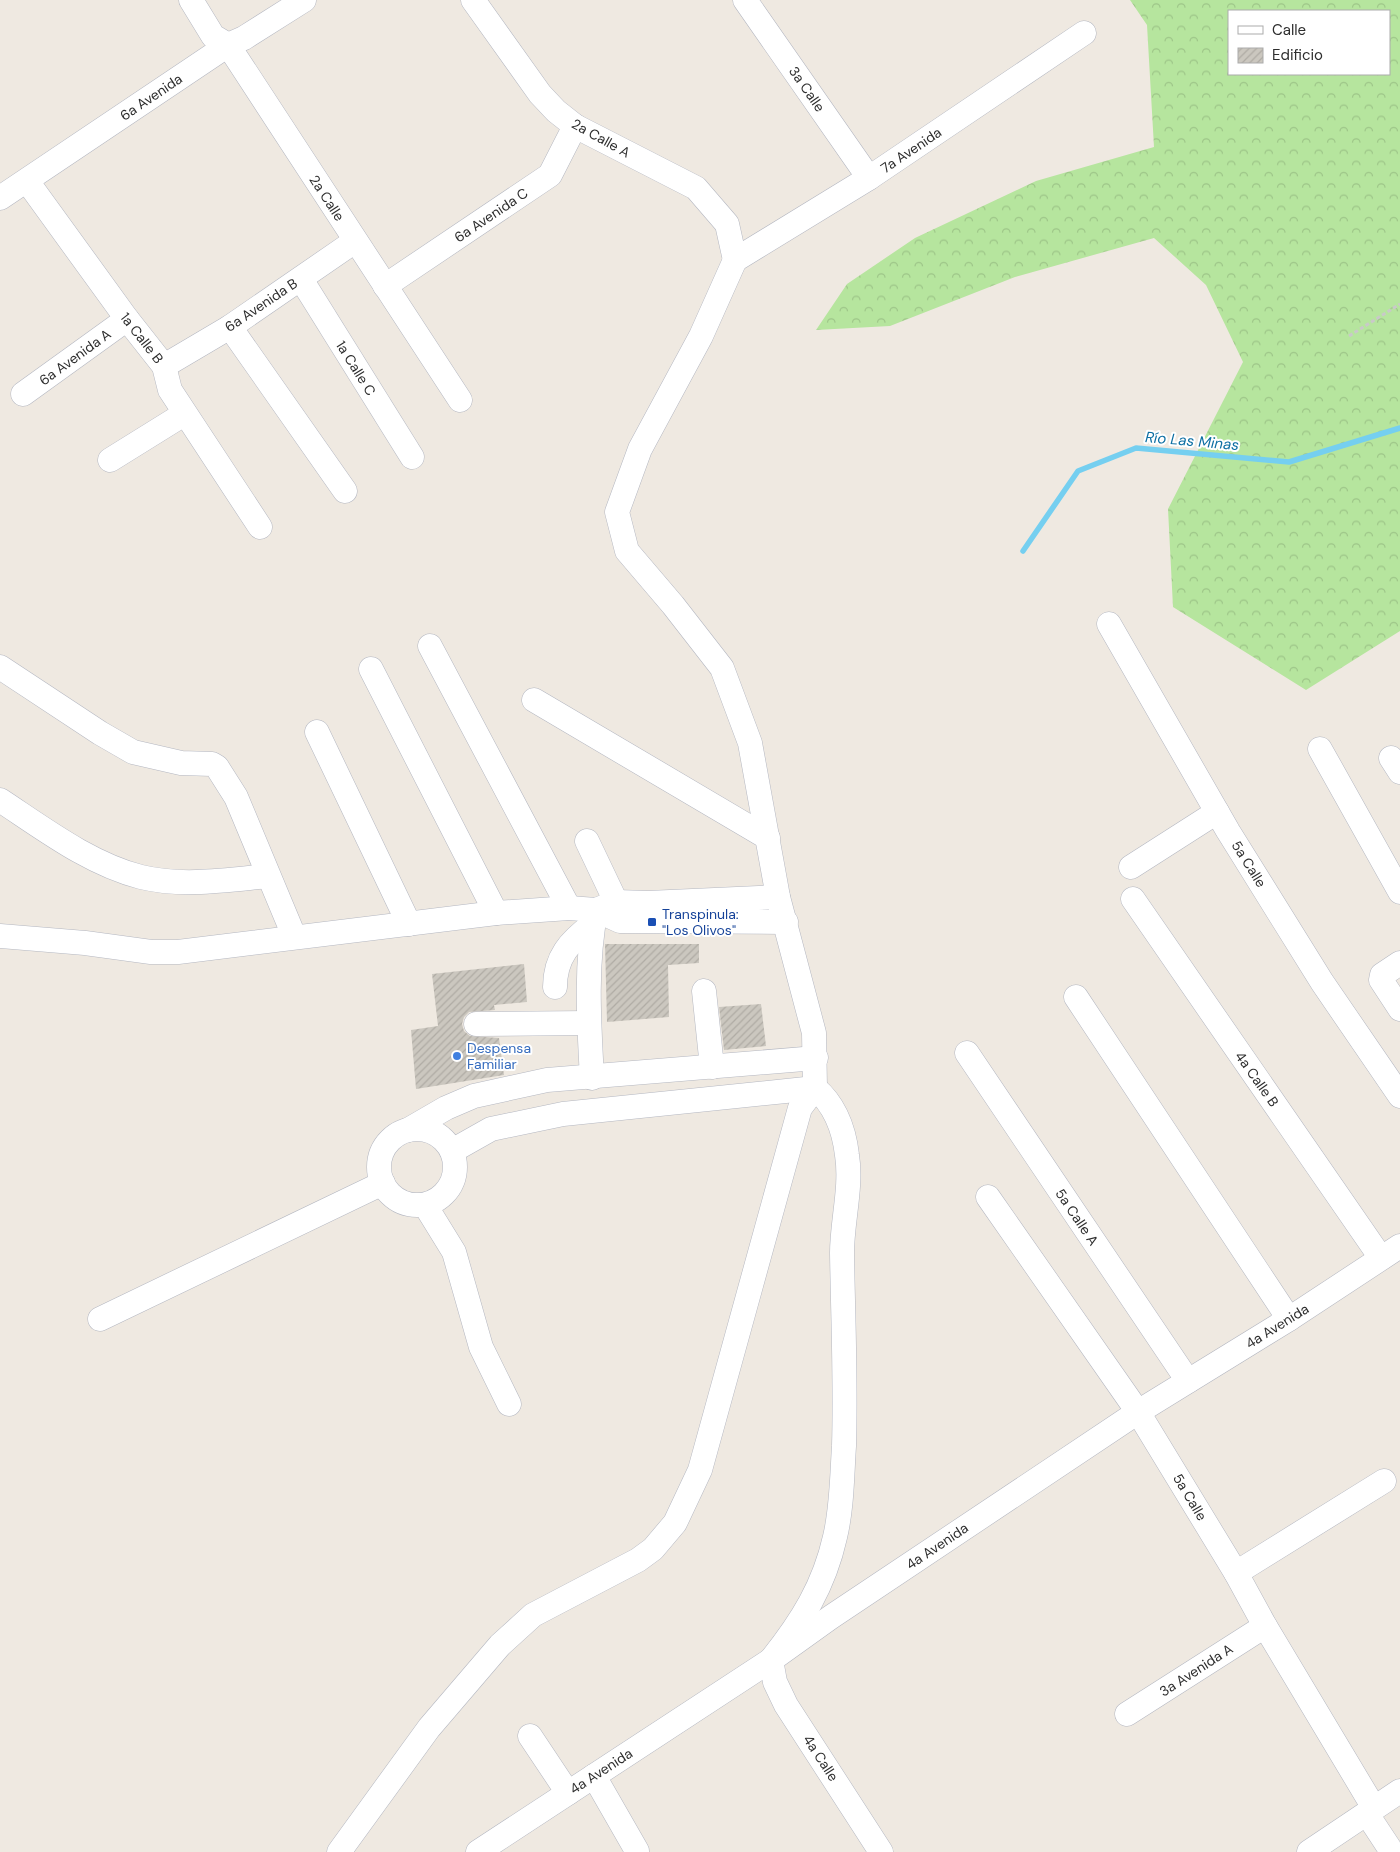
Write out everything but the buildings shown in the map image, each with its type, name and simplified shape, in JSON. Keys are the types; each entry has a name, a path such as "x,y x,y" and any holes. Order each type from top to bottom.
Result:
{"street":[{"name":"2a Calle","path":"191,0 214,36 228,45 460,400"},
{"name":"6a Avenida","path":"0,198 228,45 244,38 304,0"},
{"name":"2a Calle A","path":"473,0 540,94 556,112 575,126 696,188 727,224 735,260"},
{"name":"3a Calle","path":"745,0 869,178"},
{"name":"7a Avenida","path":"735,260 869,178 1084,33"},
{"name":"6a Avenida C","path":"385,286 550,175 575,126"},
{"name":"1a Calle B","path":"27,181 127,319 164,366 168,384 184,414 260,528"},
{"name":"6a Avenida B","path":"164,366 230,326 355,241"},
{"path":"339,1852 424,1735 500,1645 533,1615 638,1560 653,1549 675,1523 689,1497 710,1437 800,1108 815,1088 816,1058 810,1011 778,897 750,743 722,668 674,605 627,551 617,512 640,449 701,336 735,260"},
{"name":"1a Calle C","path":"301,279 412,457"},
{"name":"6a Avenida A","path":"23,394 127,319"},
{"path":"230,326 345,491"},
{"path":"110,460 184,414"},
{"name":"5a Calle","path":"1109,624 1217,812 1322,982 1400,1096"},
{"path":"430,646 569,908"},
{"path":"0,668 100,733 133,752 168,760 216,766 227,780 236,797 294,936"},
{"path":"370,669 496,913"},
{"path":"534,700 768,838"},
{"path":"317,732 409,924"},
{"path":"1320,749 1400,892"},
{"path":"0,800 84,853 110,866 143,877 179,881 268,876"},
{"path":"1131,867 1217,812"},
{"path":"587,841 602,912 589,1023 592,1078"},
{"path":"742,899 754,891 772,863"},
{"path":"0,936 85,943 151,952 178,952 294,936 496,913 569,908 602,912 778,897"},
{"name":"4a Calle B","path":"1133,899 1391,1252"},
{"path":"602,912 620,921 786,922"},
{"path":"555,987 555,972 564,951 602,912"},
{"path":"1400,963 1382,975 1381,980 1400,1009"},
{"path":"704,991 712,1068"},
{"path":"1076,997 1289,1319"},
{"path":"476,1024 589,1023"},
{"name":"5a Calle A","path":"967,1053 1188,1382"},
{"path":"408,1130 430,1131 446,1142 452,1151 455,1162 455,1174 451,1185 444,1195 425,1205 415,1206 396,1199 383,1183 379,1162 382,1151 389,1142 408,1130 446,1108 474,1096 547,1080 592,1078 816,1058"},
{"path":"452,1151 491,1129 555,1116 815,1088 826,1098 836,1114 848,1156 842,1251 846,1381 841,1494 835,1535 812,1600 798,1627 771,1660"},
{"path":"100,1319 383,1183"},
{"name":"5a Calle","path":"988,1197 1138,1412 1236,1573 1392,1852"},
{"path":"425,1205 454,1252 481,1347 509,1404"},
{"name":"4a Avenida","path":"478,1852 771,1660 840,1611 1138,1412 1289,1319 1391,1252"},
{"path":"1236,1573 1384,1482"},
{"name":"3a Avenida A","path":"1128,1714 1265,1626"},
{"name":"4a Calle","path":"771,1660 775,1682 786,1706 881,1852"},
{"path":"530,1736 568,1793"},
{"path":"594,1776 637,1851"},
{"path":"1309,1852 1400,1792"}],"path":[{"path":"1350,336 1400,304"}],"green space":[{"path":"1130,0 1400,0 1400,631 1306,690 1173,607 1168,509 1243,362 1206,285 1154,238 1015,277 890,326 816,330 847,284 915,238 1036,181 1154,147 1147,25"}],"waterway":[{"name":"Río Las Minas","path":"1023,551 1078,471 1136,448 1289,462 1400,428"}],"place":[{"name":"Transpinula: \"Los Olivos\"","path":"652,922"},
{"name":"Despensa Familiar","path":"457,1056"}]}
